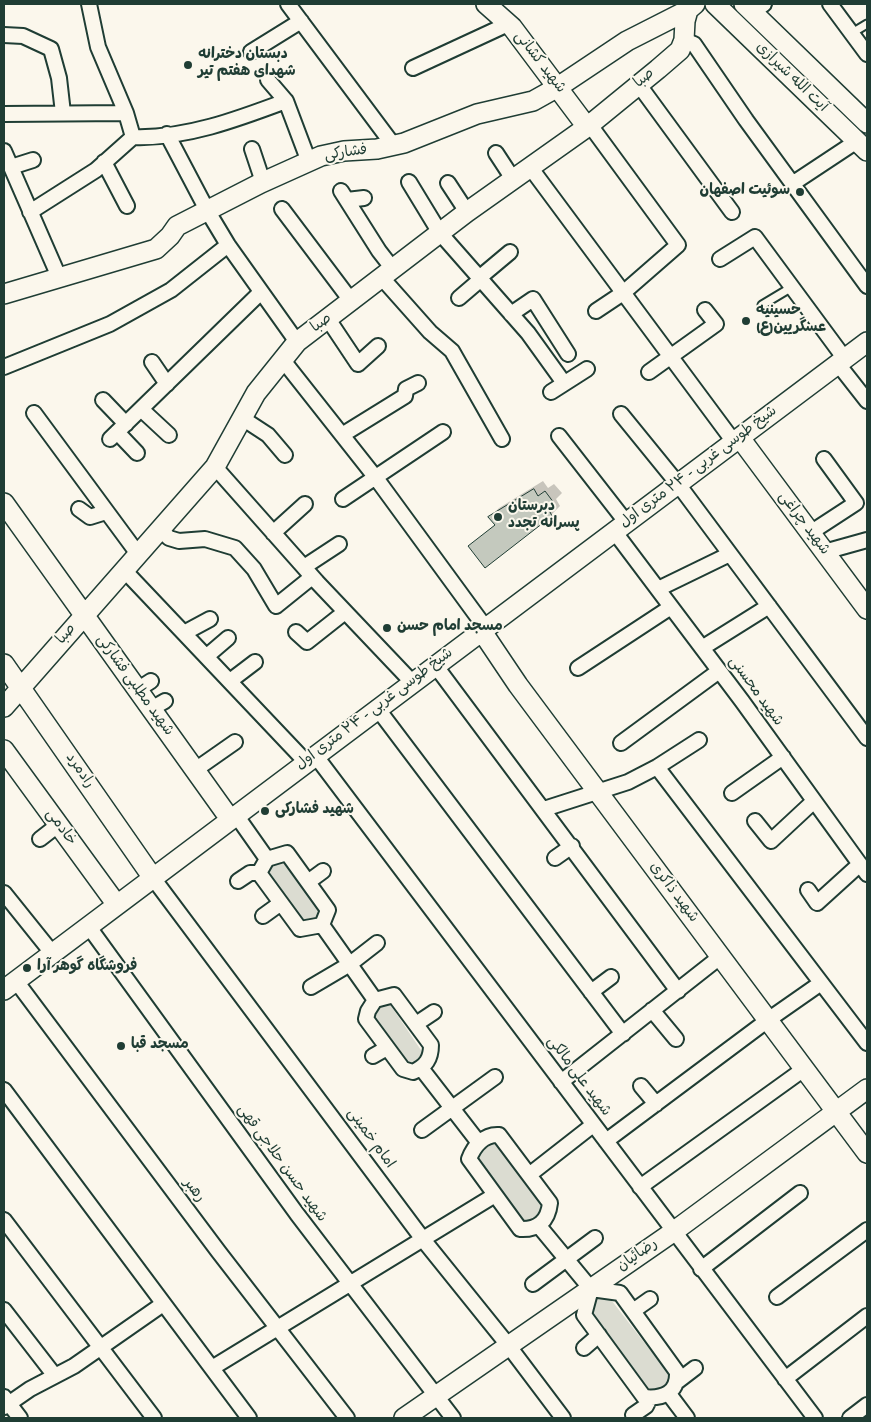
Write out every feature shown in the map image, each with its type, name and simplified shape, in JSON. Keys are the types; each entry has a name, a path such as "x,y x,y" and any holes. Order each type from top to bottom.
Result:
{"street":[{"path":"89,4 98,47 126,113 133,137"},
{"path":"288,4 394,146"},
{"name":"شهید کشانی","path":"486,4 508,24 589,126"},
{"name":"آیت الله شیرازی","path":"715,4 862,146"},
{"path":"830,4 867,54"},
{"path":"754,6 867,123"},
{"path":"692,7 685,21 684,40 694,44 792,184 867,286"},
{"name":"فشارکی","path":"4,294 156,249 170,236 177,226 263,182 309,162 344,151 377,150 394,146 477,114 533,101 627,42 692,7"},
{"path":"251,52 301,21"},
{"path":"413,68 508,24"},
{"path":"4,35 23,36 51,49 59,78 64,113"},
{"name":"صبا","path":"4,707 215,468 256,393 297,342 352,302 467,212 589,126 680,50 684,40"},
{"path":"268,80 286,101 309,162"},
{"path":"639,85 732,212"},
{"path":"30,212 96,170 133,137 152,138 224,124 286,101"},
{"path":"4,114 126,113"},
{"path":"589,126 678,245 623,293 596,311"},
{"path":"167,134 207,210 228,245 297,342"},
{"path":"792,184 862,146"},
{"path":"252,149 263,182"},
{"path":"4,151 59,277"},
{"path":"496,153 513,179"},
{"path":"11,167 33,160"},
{"path":"104,162 127,206"},
{"path":"530,168 671,357 737,440"},
{"path":"409,182 440,233 528,333 564,384"},
{"path":"448,183 467,212"},
{"path":"364,198 344,196 379,251 388,274 430,332 452,351 502,439"},
{"path":"282,209 352,302"},
{"path":"720,259 756,237 792,287 867,401"},
{"path":"4,367 110,324 171,290 228,245"},
{"path":"459,298 510,252"},
{"path":"118,432 261,292"},
{"path":"511,314 533,298 568,354"},
{"path":"649,372 716,324 705,310"},
{"path":"328,320 358,364 378,346"},
{"name":"شیخ طوسی غربی - ۲۴ متری اول","path":"10,986 435,664 867,342"},
{"path":"282,359 376,478 483,629"},
{"path":"152,362 167,384"},
{"path":"551,392 587,370"},
{"path":"342,435 405,396 406,389 418,383"},
{"path":"103,400 118,432 137,453"},
{"path":"141,409 169,435"},
{"path":"34,413 138,554"},
{"path":"621,414 678,484 867,738"},
{"path":"242,418 268,435 285,455"},
{"path":"343,499 443,432"},
{"name":"شهید محسنی","path":"559,436 620,527 658,589 864,869"},
{"name":"شهید چراغی","path":"737,440 865,602"},
{"path":"810,533 856,503 824,459"},
{"path":"215,468 308,572 412,682"},
{"path":"273,533 305,504"},
{"path":"79,509 90,517 106,512"},
{"name":"شهید مطلبی فشارکی","path":"6,512 84,616 144,686 158,705 195,770 233,817"},
{"path":"160,529 169,538 179,541 205,539 235,548 254,569 276,606 308,572 339,544"},
{"path":"824,552 867,540"},
{"path":"658,589 730,554"},
{"name":"شهید علی مالکی","path":"124,570 230,681 311,758 561,1082 815,1418"},
{"path":"702,648 768,606"},
{"path":"578,668 671,607"},
{"path":"296,632 307,642 346,612"},
{"path":"184,633 210,619"},
{"name":"شهید ذاکری","path":"483,629 598,792 867,1153"},
{"path":"207,656 228,638"},
{"path":"230,681 255,662"},
{"name":"رادمرد","path":"4,664 153,878"},
{"path":"435,664 678,991"},
{"path":"622,743 719,670"},
{"path":"377,708 623,1034"},
{"path":"544,809 628,782 657,767 699,740"},
{"path":"195,770 235,742"},
{"name":"خادمی","path":"4,750 117,905"},
{"path":"732,793 782,757"},
{"path":"657,767 867,1043"},
{"path":"755,821 771,841 814,801"},
{"path":"233,817 267,859"},
{"path":"40,839 58,824"},
{"path":"555,858 572,846"},
{"path":"259,873 267,859 287,853 328,910 322,925"},
{"path":"808,890 817,903 864,869"},
{"path":"308,882 323,871"},
{"path":"238,881 250,873 259,873"},
{"path":"259,873 300,929 322,925"},
{"name":"امام خمینی","path":"153,878 423,1239 508,1345 563,1418"},
{"path":"4,892 52,954"},
{"path":"263,916 281,903"},
{"path":"322,925 375,1000"},
{"name":"شهید حسن حلاجی قهی","path":"88,927 349,1283 452,1418"},
{"path":"311,987 350,964 377,943"},
{"path":"561,1082 720,957"},
{"path":"592,992 611,977"},
{"path":"606,1142 768,1020 821,983"},
{"name":"رهبر","path":"10,986 348,1418"},
{"path":"394,995 416,1024 431,1045 431,1055 421,1068 413,1072 403,1069 366,1019 368,1011 375,1000 394,995"},
{"path":"652,1010 676,1039"},
{"path":"416,1024 434,1012"},
{"path":"373,1056 387,1048"},
{"path":"421,1068 479,1143"},
{"path":"640,1188 804,1069"},
{"path":"422,1130 495,1077"},
{"path":"641,1086 656,1104"},
{"name":"رضائیان","path":"404,1418 673,1232 837,1113 867,1089"},
{"path":"4,1090 249,1418"},
{"path":"529,1175 593,1124"},
{"path":"499,1134 529,1175 550,1203 549,1213 539,1226 530,1230 520,1229 469,1159 479,1143 488,1136 499,1134"},
{"path":"701,1269 800,1193"},
{"path":"212,1368 495,1195"},
{"path":"4,1220 98,1347 154,1418"},
{"path":"539,1226 591,1289 620,1293 677,1372 678,1381"},
{"path":"777,1297 867,1230"},
{"path":"533,1284 595,1238"},
{"path":"591,1289 584,1315 644,1397 650,1398 669,1394 678,1381 695,1368"},
{"path":"633,1311 650,1299"},
{"path":"20,1418 6,1403 74,1366 98,1347 163,1304"},
{"path":"4,1310 55,1376"},
{"path":"785,1379 867,1316"},
{"path":"584,1348 599,1335"},
{"path":"669,1394 687,1418"},
{"path":"633,1415 646,1406 650,1398"},
{"path":"850,1418 867,1405"}],"lane":[{"path":"852,33 867,24"},
{"path":"762,305 792,287"}],"shaded area":[{"path":"283,860 320,913 317,920 303,925 266,874 272,865"},
{"path":"387,1000 425,1056 415,1066 409,1067 372,1016 380,1005"},
{"path":"497,1140 544,1208 540,1217 525,1225 475,1156"},
{"path":"602,1296 608,1296 672,1378 671,1385 661,1390 647,1392 591,1312 595,1300"}],"building":[{"path":"534,489 538,496 545,491 554,503 548,508 552,516 485,568 468,546 495,525 488,517"}],"place":[{"name":"دبستان دخترانه شهدای هفتم تیر","path":"188,65"},
{"name":"سوئیت اصفهان","path":"800,192"},
{"name":"حسینیه عسگریین(ع)","path":"746,321"},
{"name":"دبرستان پسرانه تجدد","path":"498,517"},
{"name":"مسجد امام حسن","path":"387,628"},
{"name":"شهید فشارکی","path":"265,811"},
{"name":"فروشگاه گوهر آرا","path":"27,968"},
{"name":"مسجد قبا","path":"121,1046"}]}
